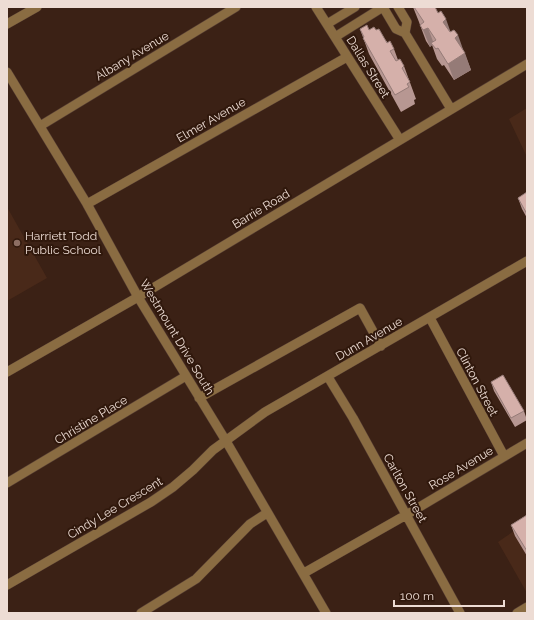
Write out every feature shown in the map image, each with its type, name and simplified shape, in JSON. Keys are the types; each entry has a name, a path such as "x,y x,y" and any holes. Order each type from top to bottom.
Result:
{"street":[{"path":"7,24 37,7"},
{"name":"Albany Avenue","path":"40,126 236,7"},
{"name":"Dallas Street","path":"316,7 400,140"},
{"path":"327,24 355,7"},
{"path":"334,37 383,7 396,29 405,32 452,109"},
{"path":"398,7 407,22 405,32"},
{"name":"Elmer Avenue","path":"88,204 347,57"},
{"name":"Barrie Road","path":"7,372 138,297 527,64"},
{"name":"Westmount Drive South","path":"7,72 88,204 138,297 226,441 326,613"},
{"name":"Dunn Avenue","path":"226,441 265,412 382,346 527,261"},
{"path":"199,398 360,308 382,346"},
{"name":"Clinton Street","path":"430,318 504,456"},
{"name":"Christine Place","path":"7,484 186,376"},
{"name":"Carlton Street","path":"328,377 353,418 460,613"},
{"name":"Cindy Lee Crescent","path":"7,585 151,502 194,470 213,450 226,441"},
{"name":"Rose Avenue","path":"304,573 406,515 527,443"},
{"path":"141,613 196,579 250,524 267,513"},
{"path":"517,613 527,607"}],"shaded area":[{"path":"527,108 527,157 509,119"},
{"name":"Harriett Todd Public School","path":"7,207 47,278 7,301"},
{"path":"527,522 527,593 498,542"}],"building":[{"path":"414,7 435,7 438,13 441,11 446,19 443,22 450,32 454,30 458,35 455,38 465,53 448,64 438,48 436,49 431,43 436,40 428,28 423,30 420,25 424,22"},
{"path":"367,25 369,30 374,27 376,30 379,29 387,43 390,41 394,49 390,51 396,61 400,59 404,66 402,68 410,82 407,84 409,87 395,95 363,38 364,37 360,29"},
{"path":"527,192 527,214 518,198"},
{"path":"503,375 524,411 511,418 491,382"},
{"path":"527,515 527,551 511,525"}],"place":[{"name":"Harriett Todd Public School","path":"17,243"}]}
